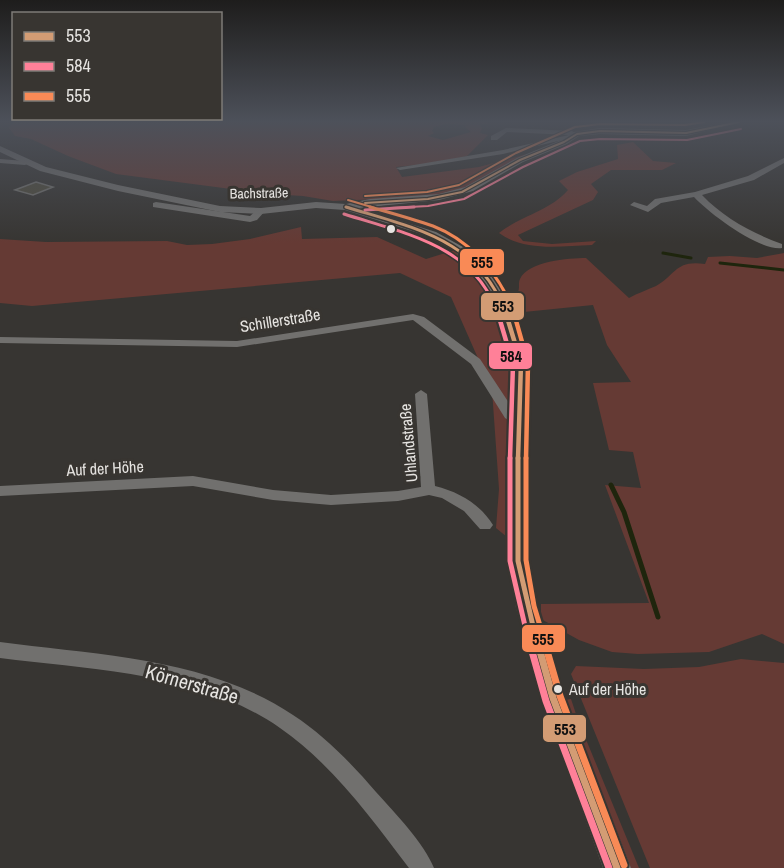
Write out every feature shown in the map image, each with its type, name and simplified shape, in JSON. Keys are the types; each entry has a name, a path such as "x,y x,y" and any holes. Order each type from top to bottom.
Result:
{"street":[{"name":"Bachstraße","path":"26,163 118,188 199,205 242,211 261,211 316,205 346,207 370,202 428,199 462,192 515,163"},
{"path":"400,168 435,163"},
{"path":"634,205 648,209 658,201 696,194 751,178 781,163"},
{"path":"696,194 721,217 779,246"},
{"path":"156,205 250,219 258,216 261,211"},
{"path":"346,207 446,240 468,257 489,280 505,311 520,363 518,561 527,608 553,698 617,868"},
{"name":"Schillerstraße","path":"0,339 140,344 237,344 413,317 420,319 476,362 510,415 518,420"},
{"name":"Uhlandstraße","path":"421,394 426,482 429,490"},
{"name":"Auf der Höhe","path":"0,491 193,481 273,495 331,500 398,496 429,490"},
{"path":"429,490 446,494 469,507 485,525"},
{"name":"Körnerstraße","path":"0,650 142,670 197,681 241,696 285,721 325,754 360,790 423,868"}],"shaded area":[{"path":"85,163 438,163 396,167 402,177 479,167 496,163 511,163 450,193 427,197 333,201 116,174"},
{"path":"607,163 676,163 662,170 611,170 591,184 598,192 593,200 518,235 523,241 552,244 596,241 592,245 555,247 531,245 509,239 499,233 561,197 568,190 559,181 577,172"},
{"path":"301,227 302,239 377,237 426,259 455,250 483,279 495,299 514,360 507,537 496,528 499,489 492,390 451,297 400,273 32,306 0,303 0,239 46,242 167,241 187,245 250,239"},
{"path":"784,253 784,644 762,634 709,652 638,654 612,652 579,640 541,619 541,604 649,603 605,485 641,488 633,452 609,450 593,383 631,382 607,345 593,305 514,313 509,300 503,295 518,292 520,279 531,268 560,260 586,258 629,298 656,286 682,266 695,263 705,264 708,257 757,258"},
{"path":"741,659 784,663 784,868 650,868 571,674 576,666 644,669 699,667"},
{"path":"571,699 639,868 630,868 565,700"}],"building":[{"path":"36,182 53,187 33,195 15,190"}],"waterway":[{"path":"663,253 691,258"},
{"path":"720,263 784,270"},
{"path":"611,485 624,512 658,617"}],"transit line":[{"name":"555","path":"365,196 427,192 459,185 499,163"},
{"name":"553","path":"365,203 428,199 462,192 515,163"},
{"name":"584","path":"365,210 428,206 464,199 533,163"},
{"name":"555","path":"348,200 435,227 463,243 495,275 512,308 528,363 526,560 534,606 560,696 624,865"},
{"name":"553","path":"346,207 432,234 459,249 489,280 505,311 521,363 518,420 518,561 527,608 553,698 617,868"},
{"name":"584","path":"344,214 429,241 454,255 483,284 498,314 513,364 510,420 510,561 520,609 546,701 609,868"}],"place":[{"name":"Auf der Höhe","path":"558,689"}]}
